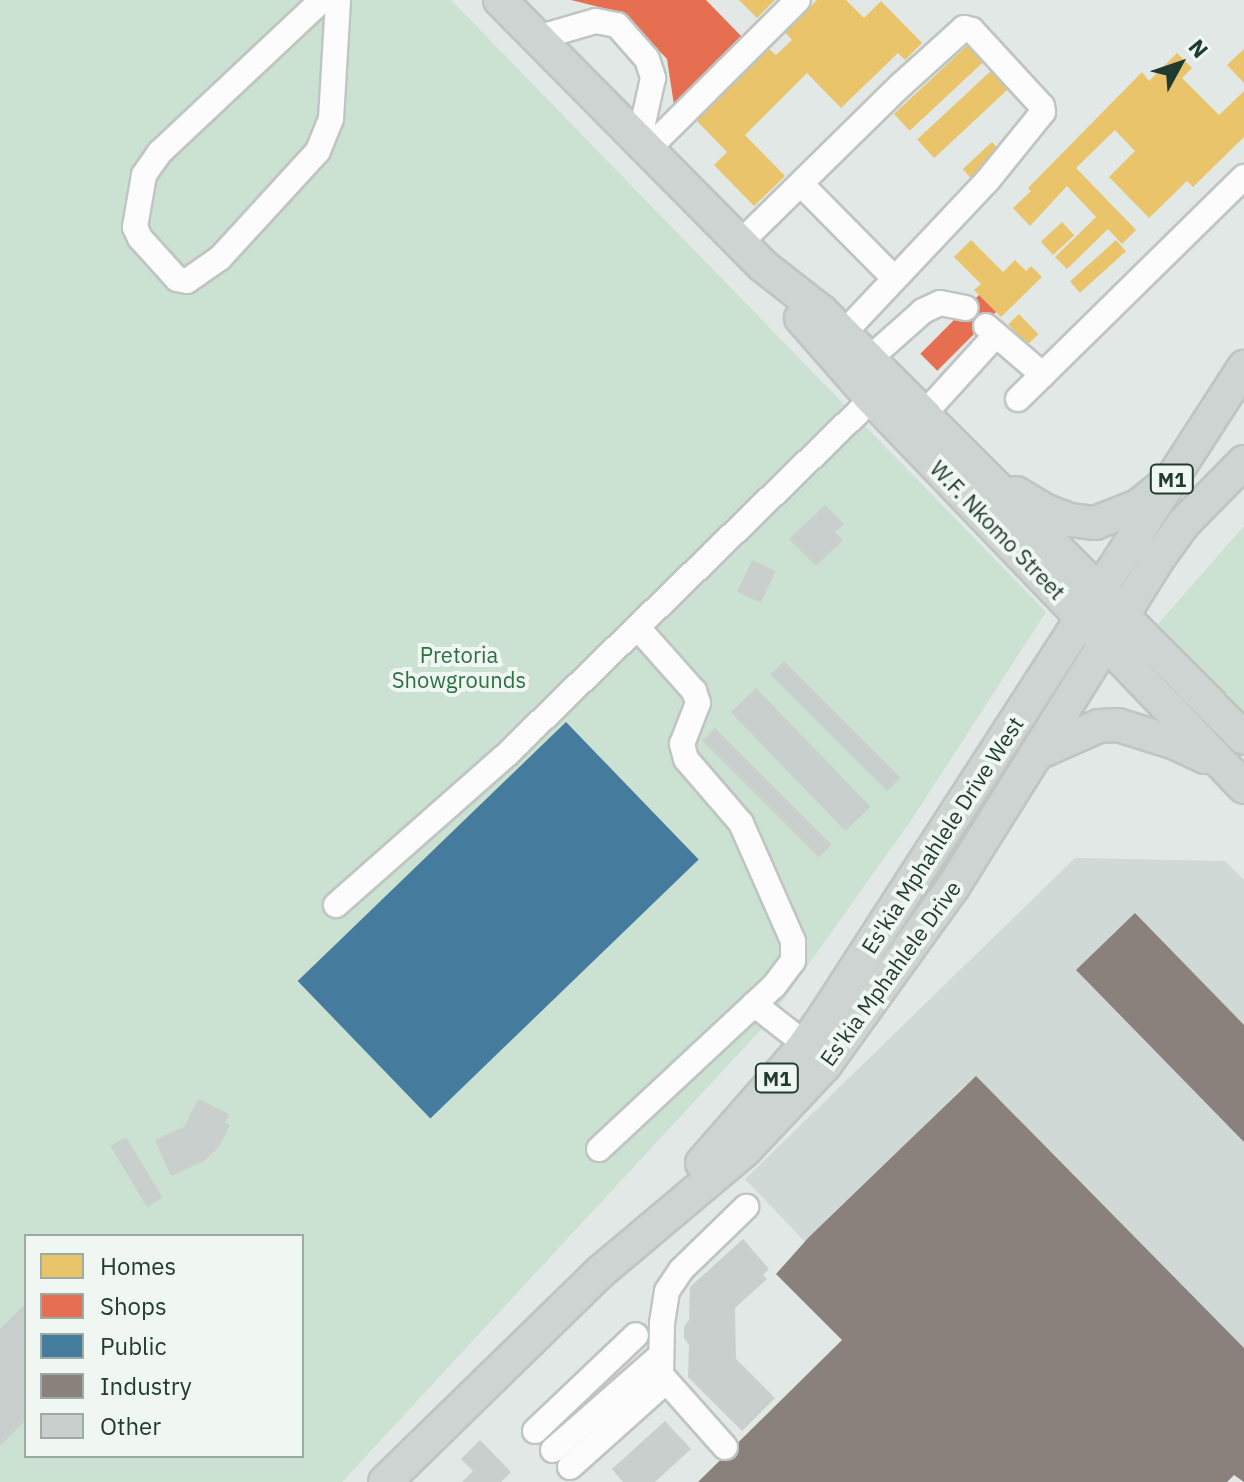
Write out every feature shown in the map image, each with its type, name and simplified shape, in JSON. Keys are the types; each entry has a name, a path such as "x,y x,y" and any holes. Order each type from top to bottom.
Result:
{"main road":[{"name":"W.F. Nkomo Street","path":"500,0 751,254 843,334 877,379 1082,618 1235,777"},
{"name":"W.F. Nkomo Street","path":"751,254 811,331 924,414 1244,738"},
{"name":"Es'kia Mphahlele Drive West","path":"599,1273 727,1137 805,1044 1244,367"},
{"name":"Es'kia Mphahlele Drive","path":"385,1482 599,1273 734,1160 825,1065 953,887 1104,641 1183,524 1244,462"},
{"path":"976,467 1044,510 1083,523 1108,519 1138,506 1177,471"},
{"path":"1035,754 1085,731 1118,725 1175,743 1235,777"}],"street":[{"path":"322,0 160,152 144,175 135,227 140,238 177,279 187,281 220,258 318,151 331,119 338,0"},
{"path":"643,145 798,0"},
{"path":"537,38 596,21 617,25 647,59 653,78 643,145"},
{"path":"751,254 801,184 964,28 972,30 1042,106 1043,112 988,180 843,334"},
{"path":"1018,399 1244,177"},
{"path":"801,184 894,278"},
{"path":"336,905 503,758 639,629 877,379 923,311 940,303 982,323 1043,375"},
{"path":"924,414 982,323"},
{"path":"599,1149 754,1004 793,961 793,941 741,823 686,759 682,744 698,703 694,691 639,629"},
{"path":"754,1004 805,1044"},
{"path":"725,1447 665,1382 660,1356 667,1291 681,1270 746,1207"},
{"path":"535,1431 636,1335"},
{"path":"660,1356 562,1458 665,1382"}],"shaded area":[{"path":"1075,858 1225,861 1244,880 1244,1348 966,1084 807,1244 745,1179"}],"green space":[{"name":"Pretoria Showgrounds","path":"0,0 451,0 1046,612 912,819 766,1024 342,1482 0,1482"},
{"path":"1244,526 1244,712 1158,624"}],"building: Homes":[{"path":"739,0 775,0 757,18"},
{"path":"817,0 846,0 864,18 881,1 922,43 905,60 898,53 841,108 807,73 745,135 785,176 754,206 714,165 727,152 695,119 768,48 776,55 792,40 785,32"},
{"path":"970,43 986,60 910,131 894,114"},
{"path":"1244,49 1244,83 1227,65"},
{"path":"1177,53 1192,68 1182,78 1219,115 1244,91 1244,137 1193,187 1187,181 1149,218 1109,177 1135,151 1115,130 1076,168 1136,230 1122,244 1108,229 1067,269 1055,257 1096,217 1067,186 1030,226 1013,208 1031,191 1028,188 1142,72 1149,81"},
{"path":"994,68 1011,86 934,158 917,140"},
{"path":"992,142 1004,155 975,182 963,169"},
{"path":"1062,222 1074,235 1053,255 1041,242"},
{"path":"971,240 1003,272 1015,260 1026,271 1031,266 1042,277 1001,317 974,290 981,284 954,257"},
{"path":"1116,240 1126,251 1080,293 1070,281"},
{"path":"1019,314 1038,334 1028,345 1008,324"}],"building: Shops":[{"path":"571,0 706,0 743,38 674,105 667,59 623,13"},
{"path":"979,295 996,312 937,371 920,354"}],"building: Public":[{"path":"566,722 699,859 430,1119 298,981"}],"building: Industry":[{"path":"1135,913 1244,1025 1244,1142 1076,970"},
{"path":"976,1076 1244,1348 1244,1482 1234,1475 1227,1482 698,1482 842,1340 776,1274 809,1237"}],"building: Other":[{"path":"825,505 844,524 835,532 843,540 816,566 789,539"},
{"path":"752,560 776,571 761,603 737,592"},
{"path":"784,661 901,778 887,791 771,674"},
{"path":"756,688 871,807 845,831 731,712"},
{"path":"715,728 832,845 819,857 702,741"},
{"path":"198,1099 229,1114 225,1123 230,1125 219,1147 204,1161 171,1176 155,1140 184,1127"},
{"path":"126,1137 163,1198 147,1207 111,1146"},
{"path":"743,1239 769,1269 763,1275 767,1279 735,1308 736,1359 775,1398 742,1431 688,1377 689,1345 684,1338 684,1326 689,1320 690,1287"},
{"path":"24,1305 24,1422 0,1446 0,1329"},
{"path":"665,1421 691,1449 655,1482 623,1482 612,1469"},
{"path":"480,1440 511,1472 501,1482 462,1482 473,1471 461,1459"}]}
